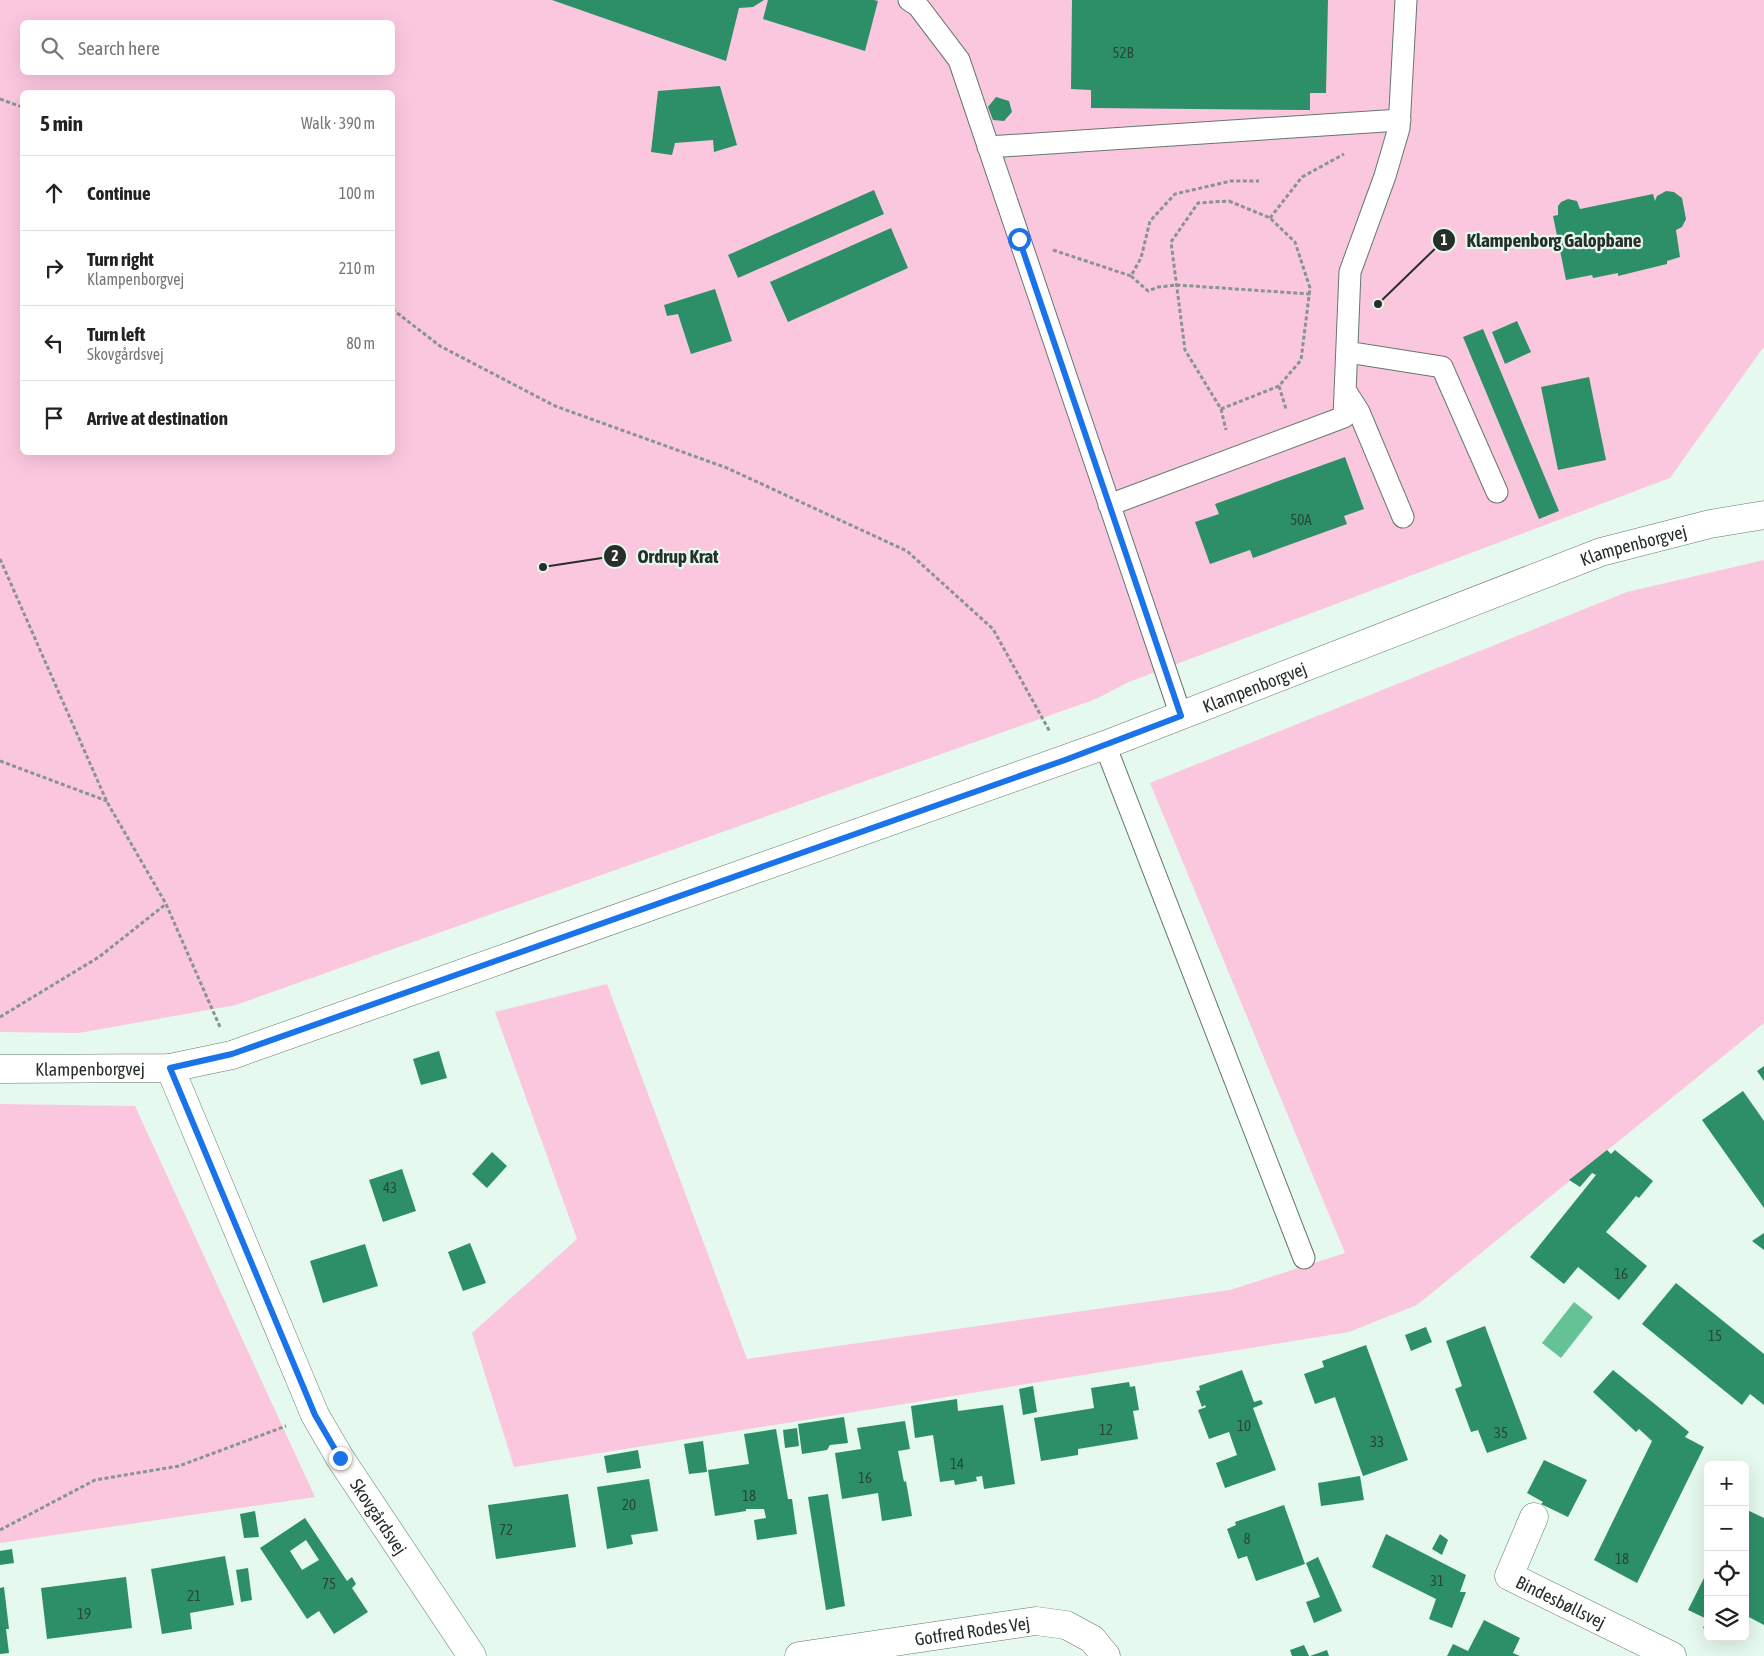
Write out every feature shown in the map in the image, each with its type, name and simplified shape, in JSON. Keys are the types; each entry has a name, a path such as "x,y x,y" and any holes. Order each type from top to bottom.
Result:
{"street":[{"name":"Klampenborgvej","path":"0,1070 170,1068 232,1054 1065,760 1601,552 1710,524 1764,514"},
{"name":"Skovgårdsvej","path":"170,1068 315,1415 340,1458 472,1656"},
{"name":"Bindesbøllsvej","path":"1534,1516 1508,1576 1672,1656"},
{"name":"Gotfred Rodes Vej","path":"799,1656 1036,1621 1066,1625 1092,1639 1106,1656"}],"lane":[{"path":"909,0 918,6 958,60 1181,716"},
{"path":"1110,505 1344,417 1350,272 1385,176 1399,128 1406,0"},
{"path":"988,147 1400,120"},
{"path":"1347,352 1442,368 1498,492"},
{"path":"1345,390 1359,412 1403,518"},
{"path":"1105,745 1304,1258"}],"path":[{"path":"0,99 20,106"},
{"path":"1270,218 1302,177 1349,151"},
{"path":"1131,276 1141,258 1150,221 1175,194 1231,181 1259,181"},
{"path":"1229,201 1270,218 1295,242 1310,288 1301,360 1279,386 1221,409 1185,350 1171,242 1198,203 1229,201"},
{"path":"1019,239 1131,276 1148,291 1177,285 1310,294"},
{"path":"395,312 440,346 555,406 727,468 907,551 993,629 1065,760"},
{"path":"0,559 107,802 166,904 232,1054"},
{"path":"0,761 107,802"},
{"path":"0,1017 99,957 166,904"},
{"path":"0,1530 95,1480 179,1466 315,1415"}],"shaded area":[{"path":"0,0 1764,0 1764,348 1670,478 1129,682 1096,699 236,1005 79,1033 0,1032"},
{"path":"1764,560 1764,1023 1417,1305 1349,1332 514,1467 472,1333 577,1239 495,1012 607,984 747,1359 1230,1290 1345,1253 1150,783 1627,592"},
{"path":"0,1104 135,1106 315,1497 0,1543"},
{"path":"1574,1302 1593,1317 1561,1358 1542,1343"}],"building":[{"path":"552,0 764,0 753,7 739,8 726,61"},
{"path":"768,0 878,1 865,51 763,19"},
{"path":"1072,0 1328,0 1326,93 1310,93 1310,110 1091,108 1091,90 1071,89"},
{"path":"720,86 737,145 714,152 713,140 675,143 672,155 651,152 658,91"},
{"path":"996,97 1009,101 1012,112 1004,121 993,120 988,107"},
{"path":"874,190 884,214 738,278 728,255"},
{"path":"1666,191 1674,192 1682,198 1686,219 1682,227 1676,230 1680,257 1667,261 1667,264 1618,276 1618,273 1593,278 1592,275 1566,280 1553,216 1558,215 1558,206 1561,202 1568,199 1577,201 1580,209 1653,194 1655,201 1657,196"},
{"path":"891,228 908,268 788,322 770,282"},
{"path":"715,289 732,341 691,354 678,314 667,316 664,305"},
{"path":"1517,321 1531,352 1505,364 1492,332"},
{"path":"1483,329 1559,511 1539,519 1463,337"},
{"path":"1589,377 1606,460 1558,470 1541,387"},
{"path":"1345,457 1364,509 1344,516 1347,524 1253,558 1250,550 1210,564 1195,522 1219,514 1215,504"},
{"path":"439,1051 447,1078 421,1085 413,1059"},
{"path":"1764,1066 1764,1081 1757,1071"},
{"path":"1743,1091 1764,1121 1764,1208 1702,1120"},
{"path":"1607,1150 1611,1154 1615,1150 1653,1181 1639,1198 1636,1196 1606,1232 1647,1266 1619,1300 1578,1267 1564,1284 1530,1257 1596,1175 1592,1173 1580,1187 1569,1180"},
{"path":"492,1152 507,1166 487,1188 472,1174"},
{"path":"402,1169 416,1211 383,1222 369,1180"},
{"path":"1764,1233 1764,1250 1752,1241"},
{"path":"470,1243 486,1283 463,1291 448,1252"},
{"path":"365,1244 378,1286 323,1303 310,1261"},
{"path":"1676,1283 1764,1354 1764,1405 1750,1394 1742,1405 1642,1324"},
{"path":"1485,1326 1527,1439 1487,1453 1478,1430 1471,1432 1455,1389 1462,1386 1446,1341"},
{"path":"1426,1327 1432,1342 1411,1351 1405,1335"},
{"path":"1366,1345 1408,1460 1363,1476 1335,1397 1315,1404 1304,1374 1324,1367 1322,1361"},
{"path":"1242,1370 1254,1402 1261,1400 1263,1404 1253,1408 1276,1470 1225,1488 1216,1463 1237,1455 1229,1432 1209,1439 1198,1410 1206,1407 1205,1405 1202,1407 1196,1391 1200,1390 1199,1386"},
{"path":"1613,1370 1689,1432 1685,1437 1704,1447 1637,1583 1594,1560 1652,1441 1639,1429 1636,1432 1593,1392"},
{"path":"1129,1382 1130,1387 1135,1386 1139,1410 1133,1411 1138,1439 1078,1449 1078,1455 1041,1461 1034,1418 1094,1408 1091,1388"},
{"path":"1033,1386 1037,1412 1023,1415 1019,1389"},
{"path":"957,1399 958,1411 1003,1405 1015,1484 984,1489 982,1476 976,1477 977,1481 955,1485 954,1480 940,1482 933,1435 915,1438 911,1406"},
{"path":"844,1417 848,1443 830,1445 827,1450 802,1454 798,1424"},
{"path":"905,1421 910,1449 898,1451 904,1482 906,1481 912,1516 882,1521 878,1493 842,1499 835,1453 861,1449 857,1428"},
{"path":"797,1428 799,1446 785,1448 783,1430"},
{"path":"776,1429 788,1499 792,1499 797,1534 757,1540 754,1520 766,1518 764,1509 746,1509 746,1511 715,1516 708,1470 749,1464 744,1434"},
{"path":"703,1441 707,1472 689,1474 684,1444"},
{"path":"638,1450 641,1468 607,1473 604,1456"},
{"path":"1544,1460 1587,1480 1568,1517 1541,1504 1543,1502 1527,1493"},
{"path":"1360,1476 1364,1500 1321,1506 1318,1483"},
{"path":"649,1479 658,1531 631,1535 633,1544 607,1549 597,1487"},
{"path":"568,1494 576,1547 496,1559 488,1505"},
{"path":"828,1494 845,1606 826,1610 808,1497"},
{"path":"1284,1505 1305,1564 1256,1581 1247,1556 1238,1559 1227,1529 1236,1525 1235,1522"},
{"path":"255,1511 259,1537 244,1538 240,1514"},
{"path":"1749,1511 1764,1518 1764,1625 1749,1617"},
{"path":"305,1518 347,1581 352,1577 356,1584 352,1588 368,1612 334,1634 319,1611 307,1619 260,1548","holes":["306,1540 319,1560 302,1570 290,1551"]},
{"path":"1386,1534 1466,1575 1460,1592 1466,1592 1452,1628 1429,1619 1436,1599 1372,1567"},
{"path":"1440,1534 1448,1540 1442,1555 1432,1549"},
{"path":"12,1549 14,1563 0,1565 0,1551"},
{"path":"225,1556 234,1605 190,1613 192,1629 162,1634 151,1569"},
{"path":"1318,1557 1342,1611 1314,1623 1306,1602 1320,1597 1306,1563"},
{"path":"248,1568 252,1600 241,1602 236,1570"},
{"path":"126,1577 132,1628 47,1639 41,1588"},
{"path":"1704,1578 1704,1618 1688,1610"},
{"path":"4,1587 9,1629 6,1629 9,1653 0,1654 0,1588"},
{"path":"1484,1620 1520,1638 1513,1653 1520,1656 1447,1656 1453,1644 1468,1651"},
{"path":"1304,1645 1309,1656 1292,1656 1290,1650"},
{"path":"1327,1650 1329,1656 1310,1656"}],"place":[{"name":"Klampenborg Galopbane","path":"1378,304"},
{"name":"Ordrup Krat","path":"543,567"}],"route":[{"path":"340,1458 315,1415 170,1068 232,1054 1065,760 1181,716 1019,239"}]}
